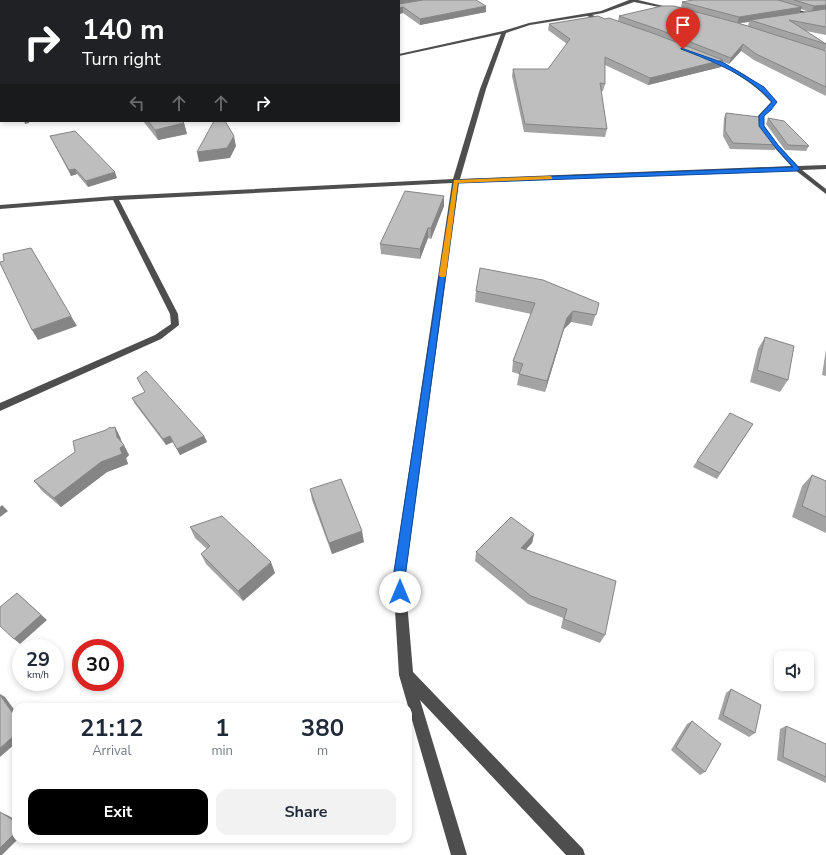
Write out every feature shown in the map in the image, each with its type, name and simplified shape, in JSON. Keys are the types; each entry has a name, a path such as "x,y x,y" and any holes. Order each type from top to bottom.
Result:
{"street":[{"path":"400,55 504,32 529,24 588,15 634,0 681,10"},
{"path":"784,7 826,18"},
{"path":"799,17 826,13"},
{"path":"588,15 608,22"},
{"path":"460,855 406,675 399,578 456,181 484,89 504,32"},
{"path":"708,58 722,64 763,88 774,102 761,116 761,126 776,146 797,169 826,192"},
{"path":"0,207 115,198 456,181 826,167"},
{"path":"0,407 158,337 175,325 174,314 115,198"},
{"path":"406,675 577,855"}],"building":[{"path":"423,0 476,0 486,6 420,19 403,7 400,8 400,4"},
{"path":"693,0 778,0 802,7 739,17 682,2"},
{"path":"794,0 826,0 826,5 814,6"},
{"path":"662,6 674,6 738,23 826,51 826,87 756,54 743,44 731,58 660,30 619,16"},
{"path":"826,9 826,27 789,20 826,44 750,20"},
{"path":"598,16 605,19 609,18 655,34 723,60 650,78 605,57 605,84 600,83 607,129 525,124 513,69 548,69 570,39 549,24"},
{"path":"726,113 759,117 759,122 777,145 733,143 725,131"},
{"path":"768,118 784,121 809,146 788,145"},
{"path":"149,122 184,123 155,130"},
{"path":"213,122 226,122 234,136 227,148 197,152"},
{"path":"75,131 115,172 86,181 75,169 69,170 50,136"},
{"path":"405,191 444,196 431,228 428,228 420,249 380,244"},
{"path":"31,248 71,316 32,330 0,263 4,261 3,254"},
{"path":"480,268 543,280 599,303 596,315 573,311 567,318 547,381 519,374 523,364 513,361 535,303 476,291"},
{"path":"765,337 794,346 788,380 757,370"},
{"path":"146,371 204,436 177,449 170,436 163,439 132,398 145,392 137,378"},
{"path":"730,413 753,424 720,473 697,461"},
{"path":"110,427 115,427 117,437 124,445 120,448 122,454 101,462 54,498 34,481 75,452 73,441 106,430"},
{"path":"812,475 826,481 826,517 802,506"},
{"path":"341,479 362,531 329,543 310,489"},
{"path":"222,516 271,562 238,591 201,554 210,546 190,527"},
{"path":"511,517 534,534 521,548 616,581 605,635 564,619 567,609 531,596 476,552"},
{"path":"17,593 41,615 14,639 0,626 0,607"},
{"path":"731,689 761,705 755,733 723,715"},
{"path":"0,695 12,712 12,738 0,748"},
{"path":"692,721 721,744 705,772 676,747"},
{"path":"786,726 826,744 826,777 783,757"},
{"path":"0,812 12,820 12,836 0,848"}],"slow traffic":[{"path":"442,275 456,181 550,178"}],"route":[{"path":"400,592 399,578 456,181 797,169 776,146 761,126 761,116 774,102 763,88 722,64 683,49"}]}
